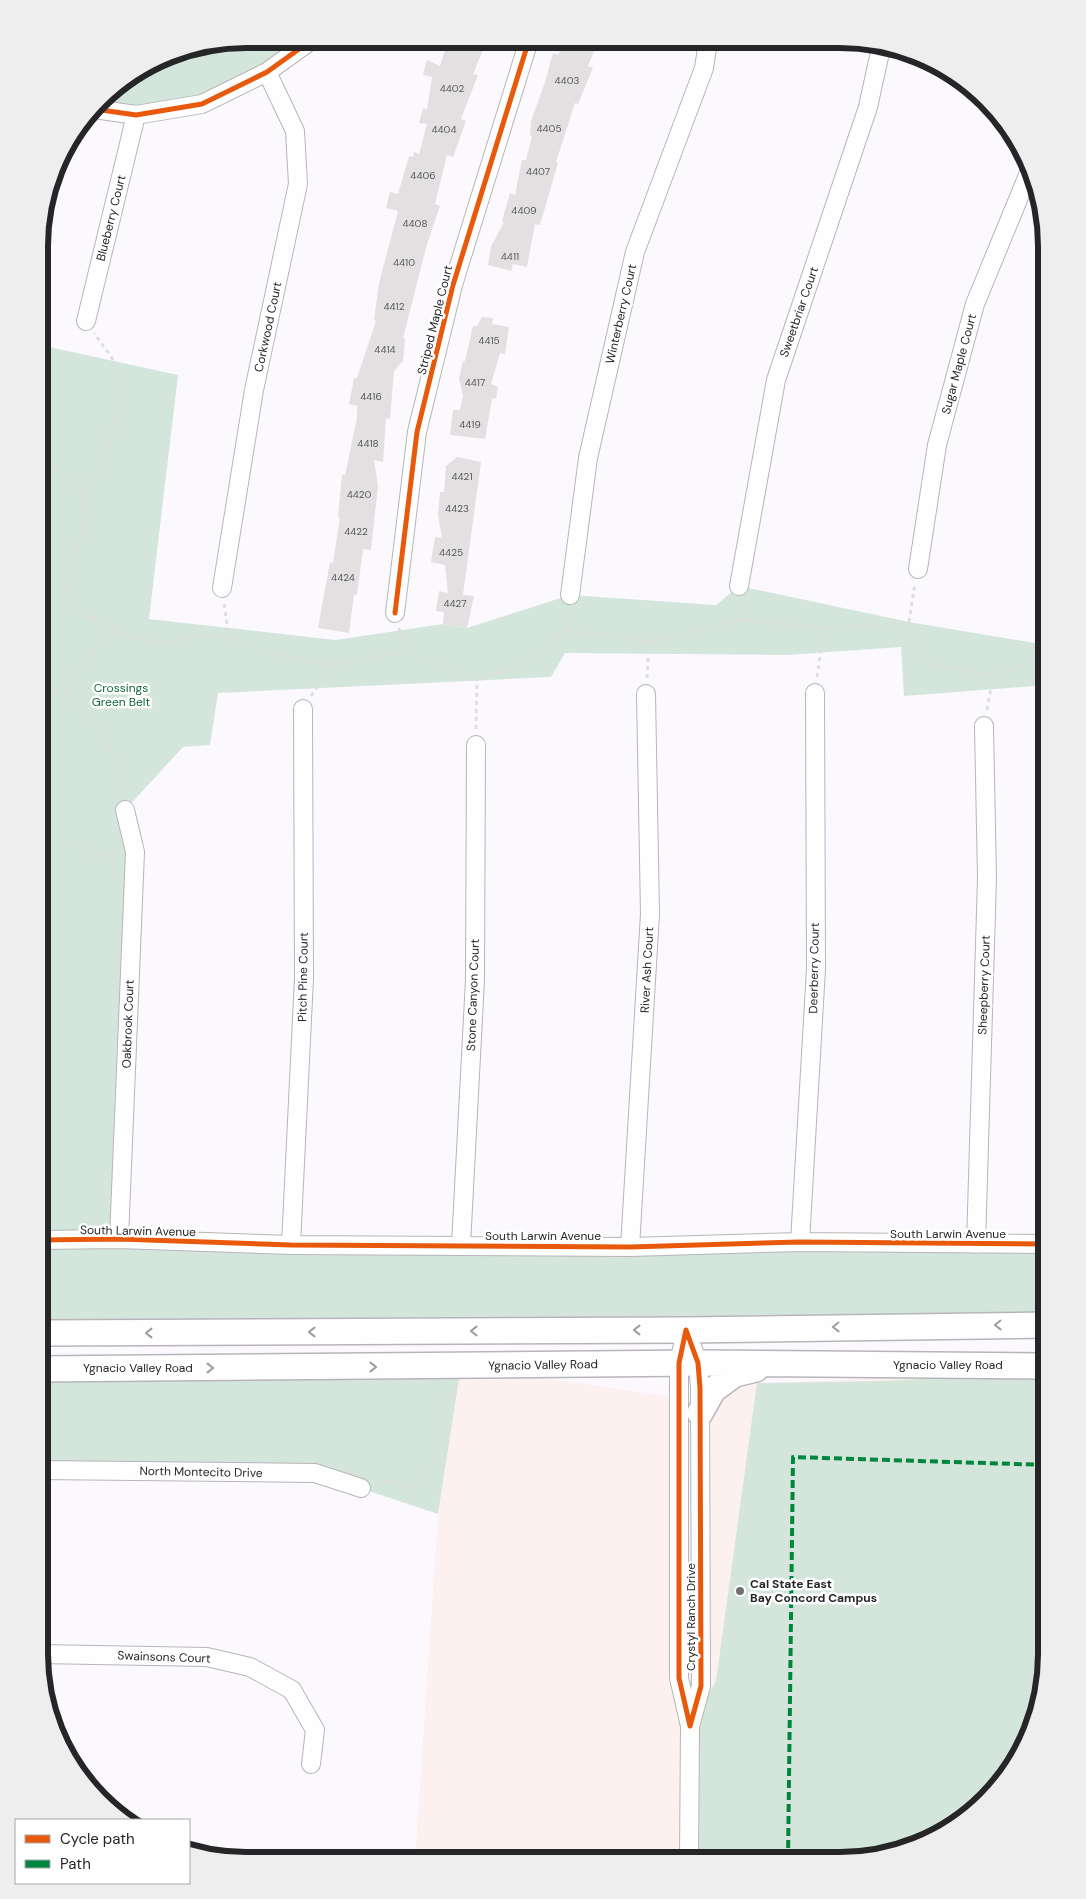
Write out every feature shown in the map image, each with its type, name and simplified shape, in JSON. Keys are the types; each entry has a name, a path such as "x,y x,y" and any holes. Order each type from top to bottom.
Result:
{"highway":[{"path":"48,1333 686,1330 1038,1325"},
{"name":"Ygnacio Valley Road","path":"48,1369 689,1363 1038,1366"},
{"path":"700,1413 713,1390 735,1374 782,1364"}],"street":[{"path":"101,111 136,115 202,104 267,72 300,48"},
{"name":"Striped Maple Court","path":"395,613 420,423 453,285 527,48"},
{"name":"Winterberry Court","path":"570,595 588,458 635,252 704,68 707,48"},
{"name":"Sweetbriar Court","path":"739,586 776,380 868,107 880,51"},
{"name":"Corkwood Court","path":"222,588 254,390 298,184 294,131 267,72"},
{"name":"Blueberry Court","path":"86,321 136,115"},
{"name":"Sugar Maple Court","path":"918,569 937,445 975,304 1027,179"},
{"name":"Deerberry Court","path":"800,1242 816,969 815,693"},
{"name":"River Ash Court","path":"630,1247 650,914 646,694"},
{"name":"Pitch Pine Court","path":"291,1245 304,978 303,709"},
{"name":"Sheepberry Court","path":"976,1244 987,878 984,726"},
{"name":"Stone Canyon Court","path":"460,1245 475,980 476,744"},
{"name":"Oakbrook Court","path":"119,1239 135,852 125,810"},
{"name":"South Larwin Avenue","path":"48,1240 119,1239 291,1245 630,1247 800,1242 1038,1244"},
{"name":"Crystyl Ranch Drive","path":"686,1330 689,1363 679,1678 690,1726 689,1852"},
{"name":"Crystyl Ranch Drive","path":"689,1363 700,1413 701,1686 690,1726"},
{"name":"North Montecito Drive","path":"48,1470 315,1473 361,1488"},
{"name":"Swainsons Court","path":"48,1654 207,1657 250,1667 292,1690 315,1730 311,1764"}],"path":[{"path":"80,490 92,484 99,475 108,449 119,368 86,321"},
{"path":"48,465 64,472 80,490 84,516 80,538 70,565 66,592 79,612 111,626 115,633 164,643 206,635 229,638 274,655 332,666 405,651 477,680 526,664 568,630 648,642 740,620 824,628 909,622"},
{"path":"918,569 909,622 920,662 993,676 1038,660"},
{"path":"222,588 229,638"},
{"path":"395,613 405,651"},
{"path":"815,693 824,628"},
{"path":"65,691 86,658 115,633"},
{"path":"646,694 648,642"},
{"path":"303,709 332,666"},
{"path":"984,726 993,676"},
{"path":"476,744 477,680"},
{"path":"48,692 65,691 97,724 113,755 125,810"},
{"path":"73,846 81,845 97,858 135,852"},
{"path":"361,1488 390,1480 401,1487 416,1486 426,1479 434,1468 440,1398 446,1394 455,1394 455,1366"}],"shaded area":[{"name":"Cal State East Bay Concord Campus","path":"461,1366 688,1399 747,1384 1038,1371 1038,1666 1032,1705 1012,1752 998,1774 971,1802 961,1811 928,1831 892,1845 840,1852 415,1852 438,1514"}],"green space":[{"path":"233,48 298,48 202,104 103,109 125,88 147,74 194,54"},
{"name":"Crossings Green Belt","path":"48,347 178,375 149,619 335,640 443,624 467,628 570,595 716,605 739,586 909,622 1038,644 1038,686 904,696 901,647 787,655 565,653 551,677 218,693 210,745 183,747 125,810 135,852 119,1239 1038,1244 1038,1325 48,1333"},
{"path":"461,1366 438,1514 315,1473 48,1470 48,1369"},
{"path":"1038,1372 1038,1666 1035,1692 1028,1717 1018,1741 998,1774 971,1802 939,1825 904,1841 879,1848 840,1852 689,1852 690,1726 716,1681 757,1383 883,1381"}],"building":[{"path":"446,48 484,48 473,74 478,75 461,119 466,121 453,157 447,155 435,204 440,206 427,244 403,338 405,338 403,361 394,371 390,419 386,418 383,462 374,460 378,486 371,550 363,549 357,595 354,594 349,633 318,628 330,562 333,563 340,517 338,517 342,475 345,475 357,418 357,406 349,404 354,378 357,378 376,321 374,320 379,283 398,211 386,208 390,192 398,194 409,156 413,157 414,152 419,154 427,124 419,123 423,108 427,109 432,77 423,75 427,60 440,66"},
{"path":"561,48 595,48 588,66 593,68 578,104 575,103 556,162 558,163 540,225 535,224 527,267 513,264 511,271 488,265 491,247 504,222 502,221 510,193 515,195 522,160 526,160 532,136 530,135 531,121 553,53 558,55"},
{"path":"482,317 493,318 492,324 509,327 505,354 500,353 491,384 498,387 496,398 492,399 485,439 450,435 453,410 460,410 463,396 459,379 463,361 465,361 473,326 477,326"},
{"path":"457,457 481,462 463,595 474,596 467,628 443,624 444,612 436,611 439,591 448,593 445,565 431,562 435,537 442,538 438,515 440,492 444,492 446,466"}],"marked path":[{"path":"788,1852 793,1457 1038,1465"}],"cycle path":[{"path":"102,110 136,115 202,104 267,72 300,48"},
{"path":"395,613 417,432 453,285 527,48"},
{"path":"48,1240 119,1239 291,1245 630,1247 800,1242 1038,1244"},
{"path":"686,1330 698,1363 700,1388 701,1686 690,1726 679,1678 679,1363 686,1330"}],"place":[{"name":"Cal State East Bay Concord Campus","path":"740,1591"}]}
